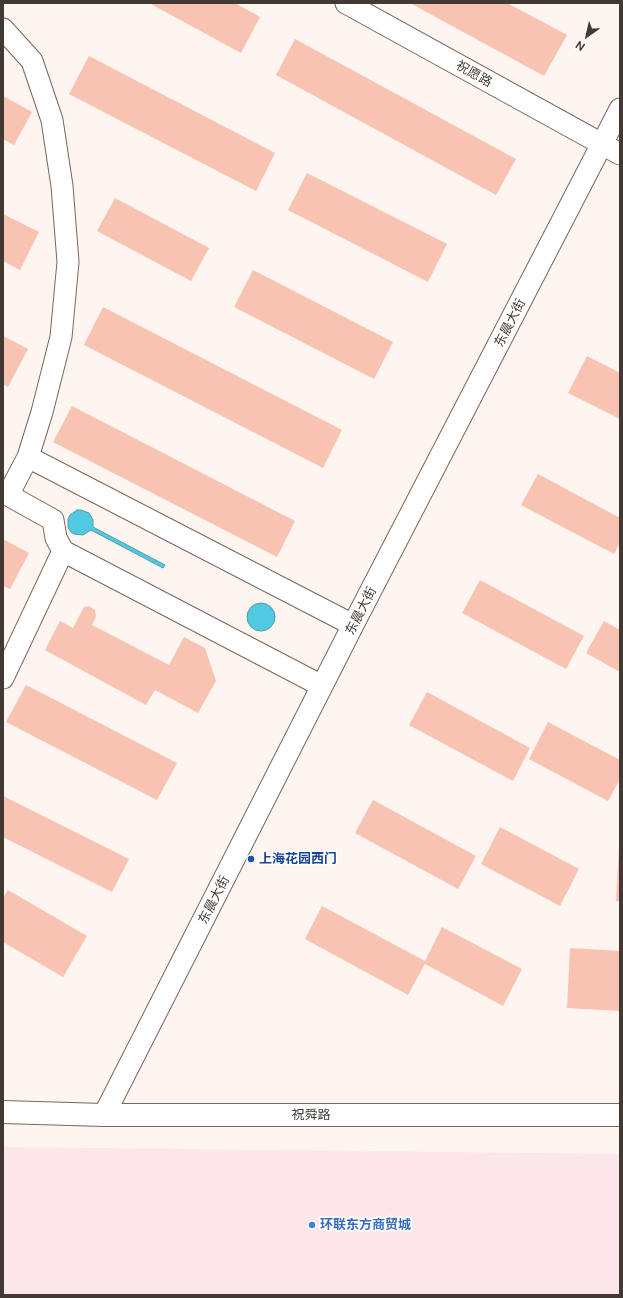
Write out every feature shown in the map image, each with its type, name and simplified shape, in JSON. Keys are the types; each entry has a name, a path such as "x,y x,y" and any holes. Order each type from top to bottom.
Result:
{"main road":[{"name":"祝舜路","path":"3,1112 104,1114 620,1115"}],"street":[{"name":"祝愿路","path":"346,3 611,149"},
{"path":"3,29 32,61 52,120 62,186 68,262 61,337 42,412 28,457 8,495 54,520 56,538 63,551 322,686"},
{"name":"东晨大街","path":"104,1114 353,626 611,149 620,109"},
{"path":"28,457 353,626"},
{"path":"3,678 63,551"}],"shaded area":[{"name":"环联东方商贸城","path":"3,1147 620,1154 620,1295 3,1295"}],"water":[{"path":"77,510 89,513 93,520 93,527 165,565 163,568 91,530 83,535 74,534 68,528 68,519 70,515"},
{"path":"261,603 271,607 275,617 271,627 261,631 251,627 247,617 251,607"}],"building":[{"path":"149,3 235,3 260,17 241,53"},
{"path":"410,3 507,3 567,35 544,76"},
{"path":"295,39 516,159 496,195 276,75"},
{"path":"89,56 275,153 256,191 69,94"},
{"path":"3,96 32,112 14,145 3,139"},
{"path":"307,173 447,244 428,282 288,210"},
{"path":"115,198 209,248 191,281 97,231"},
{"path":"3,214 39,232 20,270 3,261"},
{"path":"253,270 393,342 374,379 234,307"},
{"path":"103,307 342,430 323,468 84,345"},
{"path":"3,336 28,349 8,387 3,384"},
{"path":"587,356 620,373 620,419 568,393"},
{"path":"72,406 295,521 277,557 53,442"},
{"path":"538,474 620,518 620,543 614,554 521,505"},
{"path":"3,539 29,553 10,589 3,586"},
{"path":"480,580 584,636 566,669 462,613"},
{"path":"89,606 95,610 96,617 92,625 169,665 184,637 205,648 216,681 198,713 155,690 146,705 45,650 60,621 73,628 84,607"},
{"path":"604,621 620,630 620,672 586,653"},
{"path":"26,685 177,763 157,800 6,722"},
{"path":"427,692 530,748 513,781 409,725"},
{"path":"548,722 620,760 620,779 608,801 529,759"},
{"path":"3,796 129,859 112,892 3,837"},
{"path":"373,800 476,856 458,889 355,833"},
{"path":"500,827 579,869 560,906 481,864"},
{"path":"620,846 620,902 616,901"},
{"path":"8,890 87,936 63,977 3,942 3,898"},
{"path":"322,906 425,961 442,927 522,969 503,1006 425,964 408,995 305,939"},
{"path":"570,948 620,951 620,1011 567,1008"}],"place":[{"name":"上海花园西门","path":"251,859"},
{"name":"环联东方商贸城","path":"312,1225"}]}
